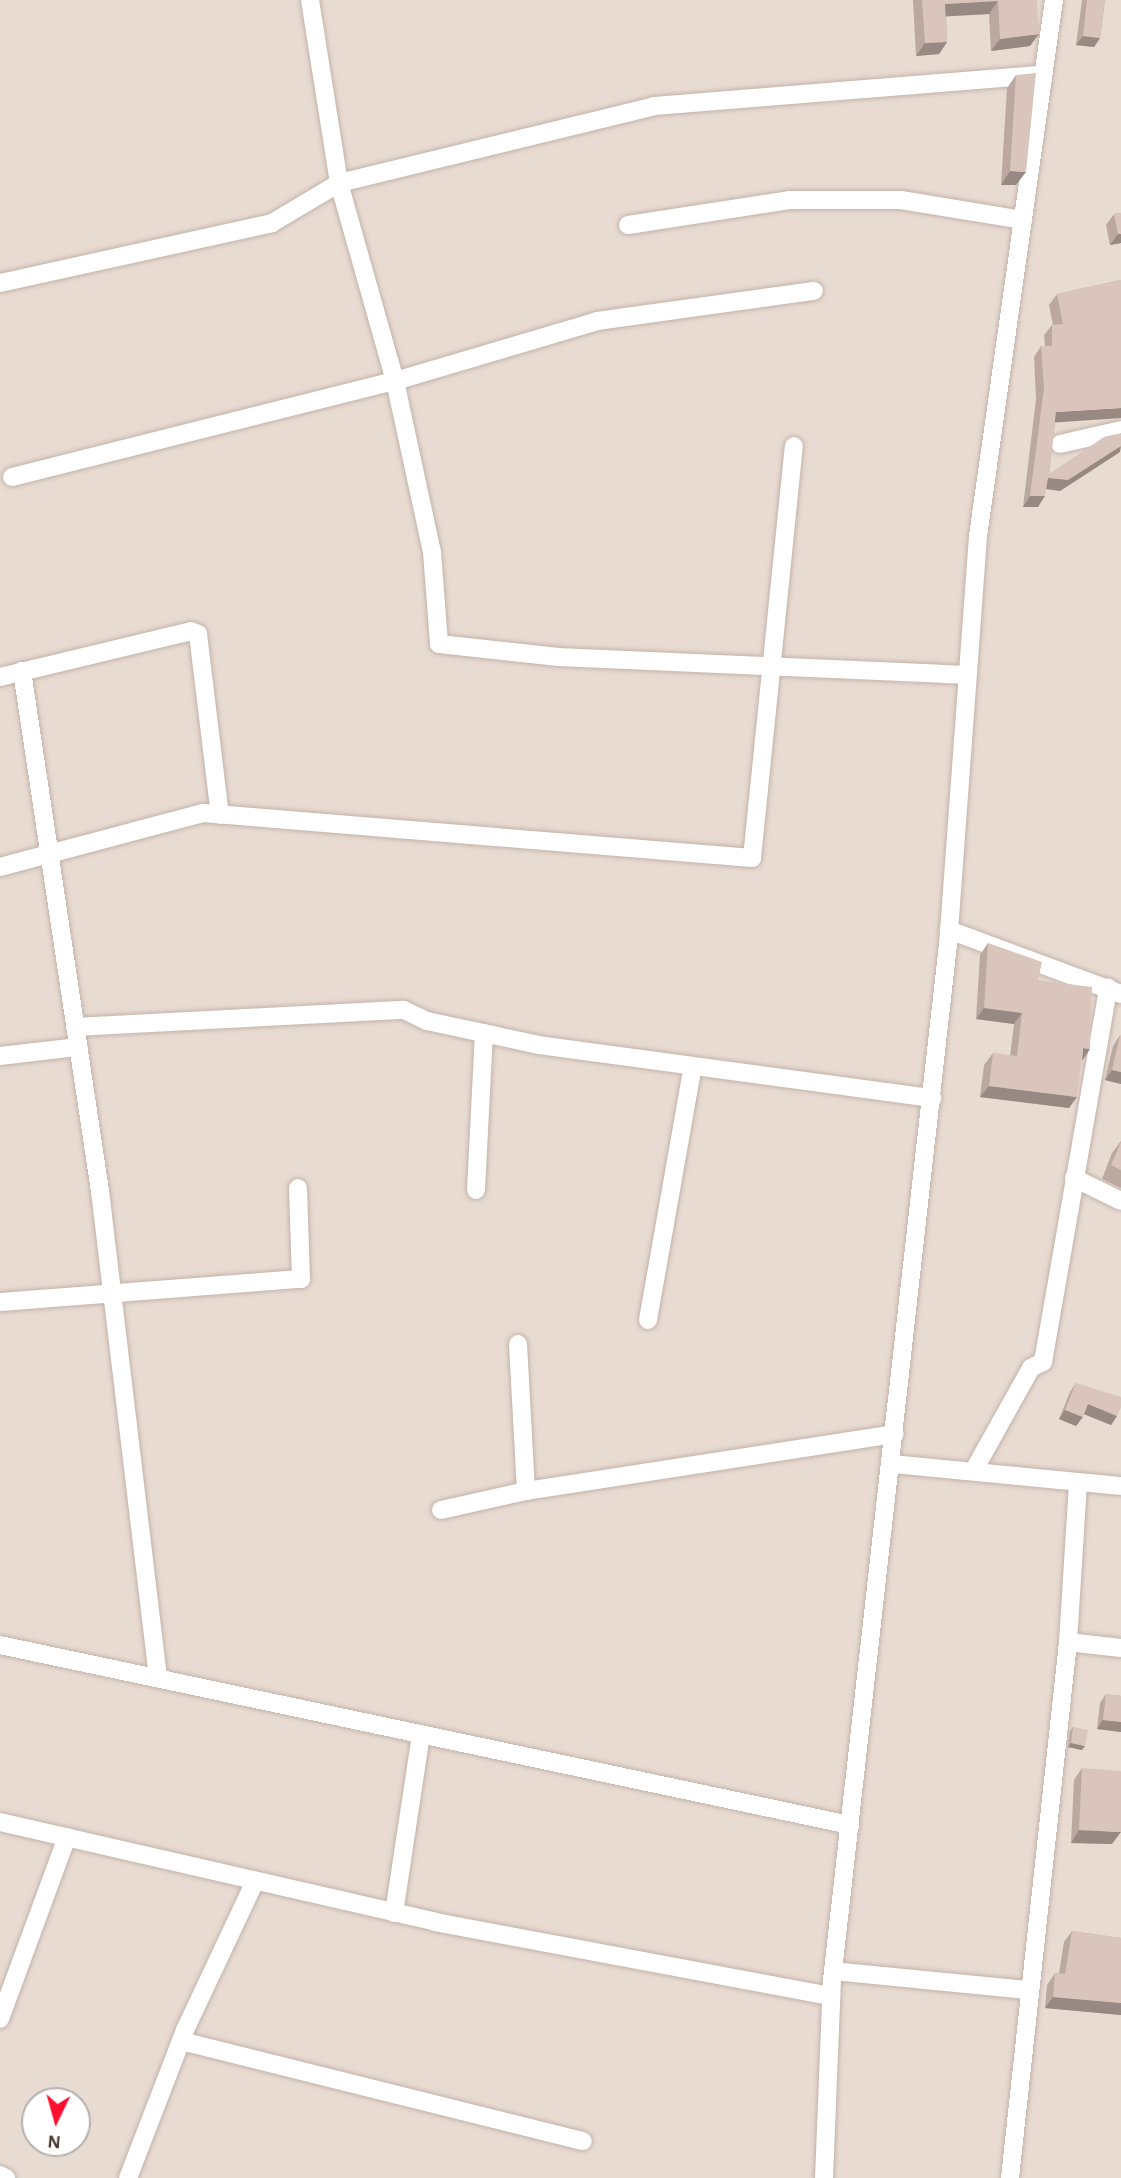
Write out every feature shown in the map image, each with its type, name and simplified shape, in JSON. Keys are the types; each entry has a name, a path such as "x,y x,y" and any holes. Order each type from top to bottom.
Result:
{"street":[{"path":"310,0 339,183 395,381 432,552 439,644 454,650 773,670 968,675"},
{"path":"824,2178 833,1971 892,1464 949,930 978,536 1054,0"},
{"path":"0,284 272,223 339,183 653,106 1043,74"},
{"path":"628,225 789,200 901,200 1023,220"},
{"path":"12,477 395,381 597,321 814,290"},
{"path":"1060,444 1121,430"},
{"path":"0,867 49,856 190,815 220,815 744,861 756,850 794,446"},
{"path":"0,677 198,634 220,815"},
{"path":"22,671 111,1291 158,1678"},
{"path":"949,930 1115,991 1074,1178 1043,1362 1031,1368 974,1470"},
{"path":"75,1027 404,1010 484,1033 693,1066 932,1098"},
{"path":"476,1190 484,1033"},
{"path":"0,1056 78,1047"},
{"path":"648,1320 693,1066"},
{"path":"1074,1178 1121,1200"},
{"path":"0,1302 111,1291 301,1279 298,1188"},
{"path":"518,1344 526,1491"},
{"path":"441,1510 526,1491 895,1434"},
{"path":"892,1464 1121,1486"},
{"path":"1010,2178 1028,1990 1068,1642 1078,1483"},
{"path":"1068,1642 1121,1648"},
{"path":"0,1645 850,1825"},
{"path":"394,1913 421,1734"},
{"path":"0,1822 394,1913 831,1996"},
{"path":"0,2020 67,1837"},
{"path":"128,2178 181,2041 255,1881"},
{"path":"833,1971 1028,1990"},
{"path":"181,2041 583,2141"},
{"path":"0,2175 6,2178"}],"shaded area":[{"path":"0,0 1121,0 1121,2178 0,2178"}],"building":[{"path":"922,0 1037,0 1039,34 1000,39 998,1 945,4 947,42 925,43"},
{"path":"1087,0 1105,0 1100,38 1083,36"},
{"path":"1036,73 1026,172 1010,171 1016,75"},
{"path":"1121,213 1121,234 1118,234 1114,214"},
{"path":"1121,280 1121,408 1056,412 1049,474 1104,437 1121,433 1121,446 1068,480 1048,478 1045,496 1030,496 1044,388 1041,346 1052,346 1052,325 1063,324 1057,294"},
{"path":"988,943 1042,962 1038,980 1092,987 1090,1049 1083,1048 1077,1097 989,1086 993,1053 1017,1056 1022,1013 984,1008"},
{"path":"1121,1035 1121,1072 1112,1070"},
{"path":"1121,1142 1121,1170 1111,1165"},
{"path":"1076,1383 1121,1397 1117,1416 1088,1404 1083,1417 1065,1410"},
{"path":"1106,1694 1121,1696 1121,1722 1103,1720"},
{"path":"1073,1727 1088,1730 1085,1746 1071,1743"},
{"path":"1082,1768 1121,1771 1121,1832 1079,1830"},
{"path":"1072,1931 1121,1938 1121,2003 1053,1997 1055,1973 1065,1974"}]}
